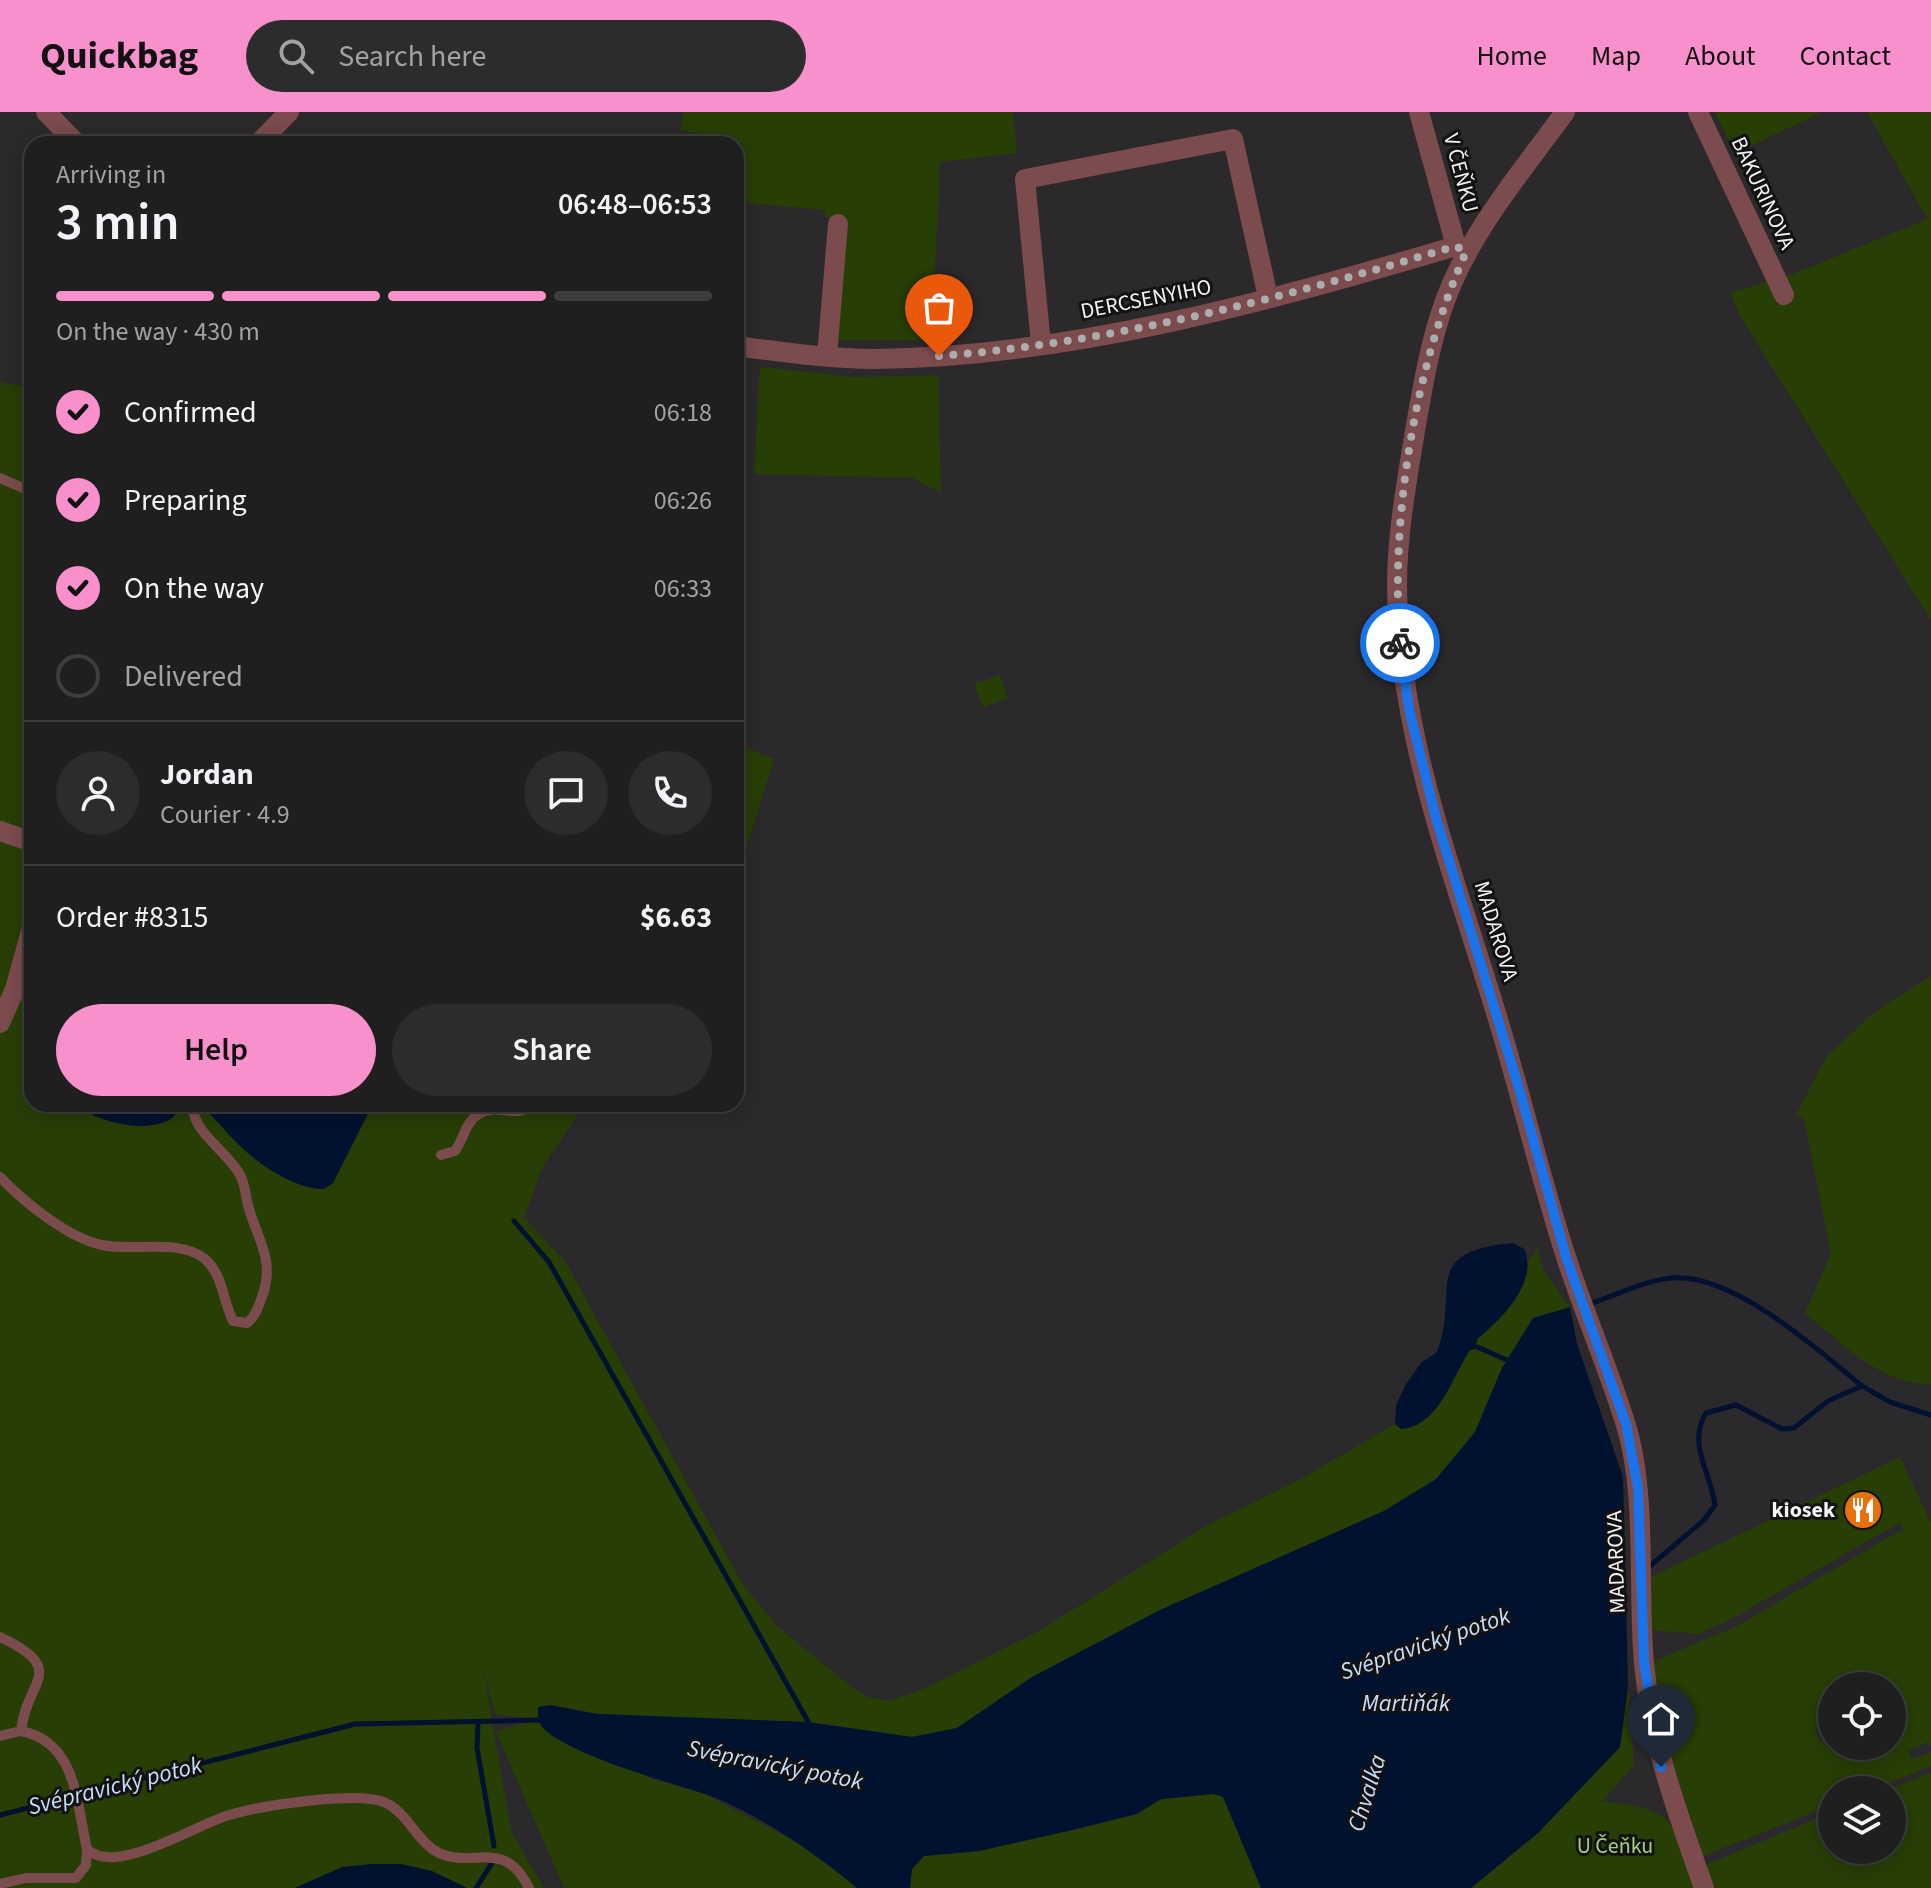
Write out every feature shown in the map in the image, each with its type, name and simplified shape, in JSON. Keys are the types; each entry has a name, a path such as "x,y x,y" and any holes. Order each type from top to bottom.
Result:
{"street":[{"path":"46,112 69,136"},
{"path":"266,136 289,112"},
{"name":"V ČEŇKU","path":"1419,112 1461,249"},
{"name":"MADAROVA","path":"1565,112 1461,249 1430,346 1411,454 1397,584 1403,668 1436,818 1580,1297 1626,1424 1633,1457 1644,1662 1661,1767 1704,1888"},
{"name":"BAKURINOVA","path":"1698,112 1784,295"},
{"path":"1041,344 1025,179 1233,139 1268,297"},
{"path":"827,356 838,224"},
{"name":"DERCSENYIHO","path":"744,347 827,356 915,358 1041,344 1268,297 1461,249"},
{"path":"0,831 24,839"},
{"path":"0,1023 15,989 24,957"}],"lane":[{"path":"0,478 24,488"},
{"path":"0,1177 30,1205 93,1242 178,1249 200,1255 214,1270 233,1321 247,1323 256,1314 267,1284 269,1264 250,1212 242,1178 221,1148 195,1121 194,1112"},
{"path":"441,1155 455,1151 470,1121 484,1112"},
{"path":"0,1637 23,1647 38,1665 40,1676 24,1712 21,1731"},
{"path":"0,1736 21,1731 38,1734 54,1744 71,1779 87,1849 86,1865 76,1878 26,1878 0,1884"},
{"path":"87,1849 102,1858 123,1858 202,1824 257,1808 324,1800 379,1801 395,1809 440,1853 501,1859 515,1867 529,1888"}],"green space":[{"path":"683,112 1013,112 1017,153 940,162 932,340 837,340 845,220 825,217 825,210 744,203 744,136 709,136 680,130"},
{"path":"1714,112 1822,112 1736,153"},
{"path":"1867,112 1931,112 1931,620 1741,318 1730,293 1793,274 1927,219"},
{"path":"760,367 854,377 938,375 941,493 913,478 754,474"},
{"path":"0,382 24,386 24,1112 580,1112 543,1166 524,1218 565,1261 742,1583 776,1625 850,1686 868,1697 890,1701 928,1687 1039,1631 1211,1523 1299,1480 1395,1424 1401,1429 1450,1387 1454,1373 1478,1338 1513,1301 1526,1276 1536,1243 1543,1270 1570,1307 1533,1319 1502,1368 1475,1432 1437,1479 1384,1511 1160,1610 1032,1677 957,1728 912,1737 808,1722 597,1714 550,1705 559,1739 653,1779 705,1794 812,1850 857,1888 564,1888 496,1732 535,1719 495,1714 483,1668 511,1831 544,1888 0,1888"},
{"path":"1000,675 1008,698 983,707 974,684"},
{"path":"744,746 774,759 744,855"},
{"path":"1931,976 1931,1384 1913,1383 1879,1370 1805,1313 1831,1253 1804,1118 1796,1115 1826,1057 1872,1014"},
{"path":"1900,1457 1931,1523 1931,1747 1928,1742 1908,1751 1912,1759 1931,1752 1931,1766 1906,1776 1818,1776 1818,1811 1703,1856 1666,1742 1652,1662 1737,1626 1903,1529 1899,1523 1733,1618 1699,1634 1650,1630 1647,1579"},
{"name":"U Čeňku","path":"1628,1687 1634,1765 1602,1801 1646,1809 1668,1822 1681,1847 1695,1888 1471,1888 1538,1833 1620,1747"},
{"path":"1931,1773 1931,1888 1714,1888 1706,1865 1818,1818 1818,1864 1906,1864 1906,1783"},
{"path":"1213,1794 1223,1796 1261,1888 910,1888 912,1869 924,1856 979,1851 1137,1814 1161,1799"}],"water":[{"path":"86,1112 178,1112 168,1121 141,1126 116,1123"},
{"path":"207,1112 369,1112 333,1183 324,1189 287,1179 264,1165 243,1149"},
{"path":"1513,1243 1524,1249 1527,1262 1522,1287 1515,1299 1507,1311 1478,1338 1474,1350 1470,1350 1435,1410 1414,1426 1401,1429 1395,1424 1396,1405 1421,1363 1437,1352 1443,1330 1448,1278 1453,1265 1464,1255 1483,1248"},
{"name":"Martiňák","path":"1570,1307 1577,1344 1623,1477 1628,1687 1620,1747 1538,1833 1471,1888 1261,1888 1223,1797 1213,1794 1161,1799 1137,1814 979,1851 924,1856 912,1869 910,1888 857,1888 803,1847 742,1810 575,1749 544,1729 539,1721 538,1707 550,1705 597,1714 808,1722 912,1737 957,1728 1032,1677 1160,1610 1384,1511 1436,1479 1475,1432 1502,1368 1533,1318"},
{"path":"401,1864 432,1871 467,1888 295,1888 342,1867"}],"waterway":[{"path":"514,1221 549,1262 810,1725"},
{"path":"1589,1304 1662,1279 1696,1280 1747,1300 1773,1316 1862,1386"},
{"path":"1477,1347 1507,1360"},
{"name":"Svépravický potok","path":"1650,1566 1704,1520 1715,1505 1699,1447 1701,1425 1706,1413 1736,1405 1782,1429 1794,1428 1828,1401 1862,1386 1890,1402 1931,1415"},
{"name":"Svépravický potok","path":"0,1815 355,1724 543,1720"},
{"path":"478,1722 477,1748 494,1846"},
{"path":"476,1888 492,1863"}],"way so far":[{"path":"939,356 1041,344 1115,331 1268,297 1456,246 1466,252 1430,346 1422,387 1398,547 1400,643"}],"place":[{"name":"kiosek","path":"1863,1510"}],"route":[{"path":"1400,643 1409,709 1436,818 1518,1085 1567,1260 1626,1424 1638,1488 1638,1576 1644,1662 1661,1767"}],"water label":[{"name":"Chvalka","path":"1367,1793"}]}
